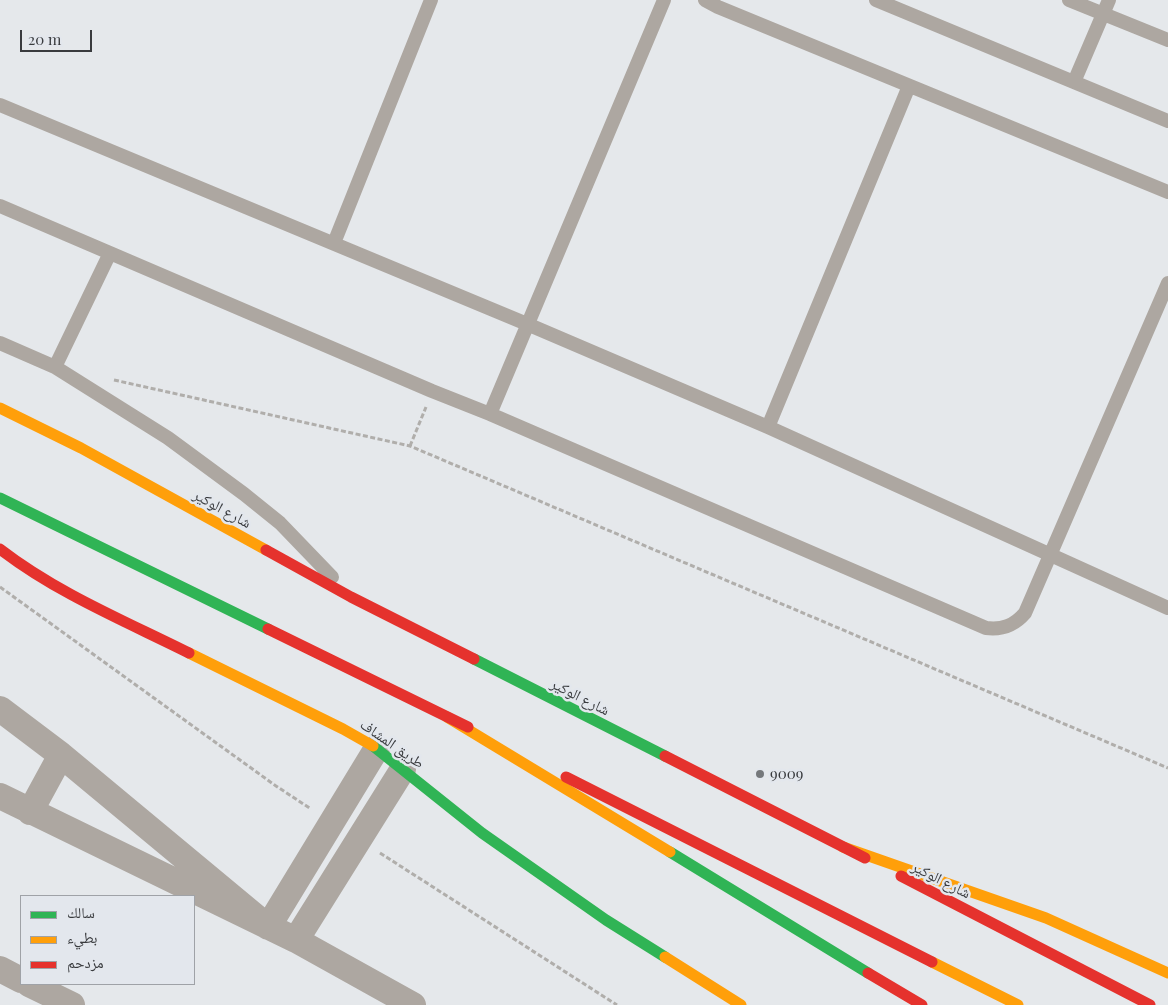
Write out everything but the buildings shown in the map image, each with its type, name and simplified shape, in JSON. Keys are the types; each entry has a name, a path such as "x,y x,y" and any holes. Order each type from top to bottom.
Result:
{"main road":[{"name":"شارع الوكير","path":"0,408 81,448 351,597 1150,1005"},
{"path":"0,498 447,717 1018,1005"},
{"name":"طريق المشاف","path":"0,549 60,589 343,729 376,748 404,768 498,844 606,920 741,1005"},
{"path":"447,717 922,1005"},
{"path":"843,847 1046,918 1168,974"}],"street":[{"path":"0,709 61,755 268,927"},
{"path":"268,927 376,748"},
{"path":"30,812 61,755"},
{"path":"296,940 404,768"},
{"path":"0,796 296,940 414,1005"},
{"path":"0,969 20,979"},
{"path":"31,985 72,1005"}],"lane":[{"path":"334,243 430,0"},
{"path":"490,414 664,0"},
{"path":"705,0 1168,192"},
{"path":"876,0 1168,121"},
{"path":"1069,0 1168,40"},
{"path":"1074,82 1109,0"},
{"path":"768,428 909,86"},
{"path":"0,105 528,324 768,428 1168,608"},
{"path":"0,206 490,414 986,628 1004,629 1020,620 1025,613 1168,283"},
{"path":"55,367 110,253"},
{"path":"0,343 55,367 168,438 280,523 351,597"}],"path":[{"path":"113,380 410,446 1168,768"},
{"path":"410,446 432,391"},
{"path":"0,586 276,786 332,823"},
{"path":"359,839 617,1005"}],"traffic: fast":[{"path":"0,498 268,629"},
{"path":"474,659 665,756"},
{"path":"373,746 482,833 606,920 665,957"},
{"path":"670,852 868,973"}],"traffic: slow":[{"path":"0,408 81,448 266,550"},
{"path":"189,653 343,729 373,746"},
{"path":"447,717 670,852"},
{"path":"843,847 1046,918 1168,973"},
{"path":"665,957 741,1005"},
{"path":"932,962 1018,1005"}],"traffic: jam":[{"path":"0,549 68,593 189,653"},
{"path":"266,550 351,597 474,659"},
{"path":"268,629 468,727"},
{"path":"665,756 865,858"},
{"path":"566,777 932,962"},
{"path":"901,876 1150,1005"},
{"path":"868,973 922,1005"}],"place":[{"name":"9009","path":"760,774"}]}
